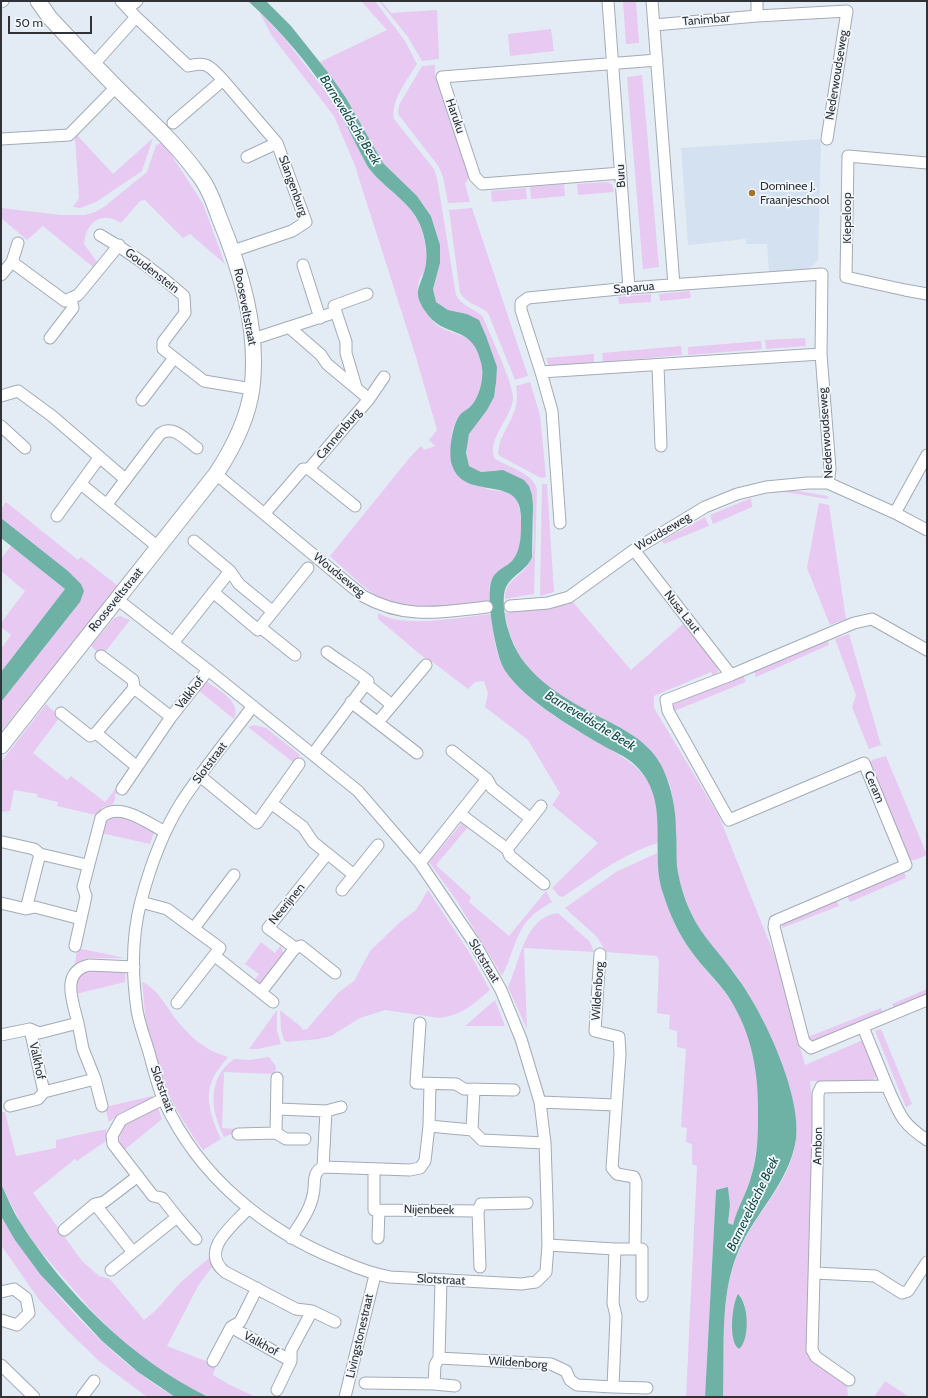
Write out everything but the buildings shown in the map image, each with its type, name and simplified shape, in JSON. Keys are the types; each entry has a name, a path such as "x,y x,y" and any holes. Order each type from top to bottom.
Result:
{"street":[{"name":"Rooseveltstraat","path":"1,746 216,474 232,450 244,419 252,389 253,339 240,275 233,251 214,204 199,175 163,132 116,87 50,18 38,1"},
{"path":"124,5 137,1"},
{"name":"Buru","path":"608,1 614,63 629,288"},
{"path":"652,1 674,285"},
{"path":"756,1 757,16"},
{"name":"Slangenburg","path":"124,5 188,66 202,62 208,65 223,80 277,143 306,222 292,231 233,251"},
{"name":"Tanimbar","path":"654,25 757,16 847,11"},
{"name":"Nederwoudseweg","path":"826,139 847,11"},
{"path":"94,64 136,17"},
{"path":"614,63 657,60"},
{"name":"Haruku","path":"614,63 442,77 475,177 482,184 621,173"},
{"path":"173,123 223,80"},
{"path":"1,139 69,135 116,87"},
{"name":"Slangenburg","path":"247,157 277,143"},
{"name":"Kiepeloop","path":"927,163 848,156 846,277 927,294"},
{"name":"Goudenstein","path":"100,235 119,245 161,276 184,296 185,313 163,342 163,349 204,381 252,389"},
{"path":"1,275 12,262 18,243"},
{"name":"Goudenstein","path":"71,298 78,295 119,245"},
{"path":"12,262 65,301 71,298 73,308 50,338"},
{"path":"303,265 320,318"},
{"name":"Nederwoudseweg","path":"822,274 821,354 830,469 828,483 895,513 927,530"},
{"name":"Saparua","path":"560,523 552,411 521,310 521,303 528,298 629,288 822,274"},
{"path":"356,387 346,353 346,342 334,306 367,294"},
{"path":"253,339 336,312"},
{"name":"Cannenburg","path":"290,328 321,355 327,364 369,398"},
{"path":"541,372 658,366 821,354"},
{"path":"142,400 174,358"},
{"path":"658,366 661,446"},
{"name":"Cannenburg","path":"309,470 369,398 384,377"},
{"path":"1,396 18,391 52,416 125,479"},
{"path":"1,426 25,448"},
{"path":"107,504 160,434 165,430 172,430 197,448"},
{"path":"895,513 927,455"},
{"path":"57,516 99,458"},
{"name":"Cannenburg","path":"265,513 303,469 309,470 355,506"},
{"name":"Woudseweg","path":"216,474 265,513 363,596 375,603 399,611 431,612 487,607"},
{"name":"Woudseweg","path":"510,606 548,604 569,597 634,550 705,508 737,494 766,487 808,482 828,483"},
{"path":"81,484 158,547"},
{"path":"194,542 230,570 239,584 272,611"},
{"name":"Nusa Laut","path":"634,550 731,675"},
{"path":"212,592 258,630 308,568"},
{"path":"173,643 230,570"},
{"name":"Slotstraat","path":"117,599 208,670 253,706 313,754 358,791 420,863 475,944 501,990 521,1039 540,1102 545,1143 548,1245 546,1272 536,1282 522,1284 375,1275 320,1253 291,1238 248,1209 198,1159 177,1126 163,1099 137,1011 134,968 136,929 141,902 153,863 165,832 181,803 253,706"},
{"name":"Ceram","path":"927,650 872,619 854,623 731,675 666,700 668,711 729,820 864,763 906,865 775,921 774,927 804,1042 811,1048 927,1000"},
{"path":"260,627 295,654"},
{"path":"313,754 368,681 348,665 341,663 327,652"},
{"name":"Valkhof","path":"101,656 133,680 134,688 171,717"},
{"path":"378,722 426,665"},
{"name":"Valkhof","path":"122,788 171,717 208,670"},
{"path":"366,684 392,705"},
{"path":"61,713 90,736 96,733 134,688"},
{"path":"352,702 417,753"},
{"path":"96,733 136,766"},
{"path":"452,751 487,779 492,788 531,819"},
{"path":"200,776 257,823 299,764"},
{"path":"420,863 487,779"},
{"path":"271,803 303,827 313,842 354,875"},
{"path":"507,849 541,806"},
{"path":"75,946 86,896 82,887 87,865 98,824 106,813 112,811 125,812 165,832"},
{"path":"460,814 507,849 510,856 544,884"},
{"path":"3,842 34,849 40,854 87,865"},
{"path":"342,890 378,846"},
{"path":"26,909 40,854"},
{"name":"Neerijnen","path":"327,854 268,928 295,948 301,946 335,973"},
{"path":"194,928 234,875"},
{"path":"141,902 167,909 220,948 177,1003"},
{"path":"1,903 26,909 35,908 81,919"},
{"path":"261,992 295,948"},
{"name":"Wildenborg","path":"600,954 595,1032 619,1037 612,1168 617,1174 634,1177 636,1182 635,1249 642,1249 642,1296"},
{"path":"215,956 273,1002"},
{"path":"102,1106 95,1079 83,1049 70,984 72,975 77,970 89,965 134,968"},
{"name":"Valkhof","path":"1,1036 30,1029 39,1033 78,1023"},
{"path":"420,1023 416,1084 456,1084 464,1089 514,1090"},
{"path":"863,1026 900,1117 911,1130 927,1140"},
{"name":"Valkhof","path":"30,1029 44,1092"},
{"path":"276,1134 278,1109 277,1078"},
{"name":"Valkhof","path":"10,1106 38,1099 44,1092 95,1079"},
{"path":"291,1238 310,1207 314,1195 315,1176 318,1170 323,1167 374,1170 410,1170 420,1168 425,1161 429,1126 430,1084"},
{"name":"Ambon","path":"849,1380 816,1357 812,1350 818,1094 821,1086 887,1086"},
{"path":"472,1130 474,1089"},
{"path":"163,1099 121,1120 112,1136 114,1144 153,1196 162,1198 196,1240"},
{"path":"540,1102 616,1105"},
{"path":"278,1109 326,1111 341,1107"},
{"path":"323,1167 326,1111"},
{"path":"429,1126 472,1130 482,1140 545,1143"},
{"path":"238,1134 276,1134 286,1139 305,1139"},
{"path":"374,1170 374,1210 379,1210 378,1238"},
{"path":"64,1230 95,1204 104,1202 138,1176"},
{"name":"Nijenbeek","path":"379,1210 478,1211 481,1204 485,1203 527,1203"},
{"path":"95,1204 132,1252"},
{"path":"248,1209 220,1240 215,1249 215,1257 219,1266 225,1272 296,1309 312,1311 335,1322"},
{"path":"478,1211 480,1267"},
{"path":"111,1270 177,1217"},
{"path":"548,1245 635,1249"},
{"path":"613,1387 616,1316 613,1303 614,1249"},
{"path":"815,1273 875,1276 902,1293 908,1290 927,1262"},
{"name":"Livingstonestraat","path":"345,1397 375,1275"},
{"path":"434,1384 435,1364 439,1358 441,1280"},
{"name":"Valkhof","path":"213,1361 231,1328 240,1322 257,1288"},
{"path":"1,1292 14,1289 26,1298 29,1313 17,1325 1,1320"},
{"name":"Valkhof","path":"277,1390 291,1361 291,1350 312,1311"},
{"name":"Valkhof","path":"231,1328 291,1361"},
{"name":"Wildenborg","path":"439,1358 551,1364 566,1371 570,1380 577,1385 647,1388"},
{"path":"1,1364 34,1397"},
{"path":"82,1397 94,1381"},
{"path":"366,1383 434,1384 454,1386"}],"shaded area":[{"path":"361,1 375,1 405,41 417,64 397,98 393,112 394,119 434,169 437,178 456,295 465,305 483,317 510,382 513,399 508,414 496,437 493,452 495,459 531,479 535,483 537,489 534,594 505,599 506,592 511,582 528,565 533,554 533,506 498,470 481,472 469,466 467,451 468,439 471,430 489,407 496,385 489,362 467,314 448,310 436,302 433,289 440,263 440,245 431,215 417,196 383,163 346,98 320,62 387,30"},
{"path":"379,1 381,1 391,13 437,10 439,59 422,61 408,37"},
{"path":"623,1 636,1 639,43 626,44"},
{"path":"259,11 286,40 335,104 368,167 406,205 418,221 422,231 426,256 425,270 420,278 418,293 421,304 427,314 442,328 472,341 481,358 482,378 476,399 459,417 454,425 451,439 452,464 483,488 503,491 513,496 519,506 521,522 520,547 513,559 494,576 491,581 489,590 490,601 431,608 408,608 399,606 371,591 330,556 411,456 421,446 424,450 435,446 429,440 437,430 416,357 354,163 334,116 272,36"},
{"path":"551,29 554,51 510,56 508,34"},
{"path":"435,65 435,76 470,175 465,184 470,202 448,203 443,177 439,167 398,114 399,105 422,66"},
{"path":"642,75 659,267 643,269 627,77"},
{"path":"77,135 113,174 153,138 142,171 96,202 80,208 73,207 79,198 75,136"},
{"name":"Dominee J. Fraanjeschool","path":"821,139 818,260 808,270 769,272 767,244 746,244 746,239 688,245 681,148"},
{"path":"163,142 203,204 225,264 190,234 183,238 145,200 140,201 121,223 114,219 101,218 91,225 85,237 84,244 97,262 93,267 43,226 27,240 1,218 1,208 61,215 85,215 95,212 105,206 147,172 156,145"},
{"path":"608,182 612,185 614,192 578,195 577,184"},
{"path":"564,184 565,196 531,199 530,187"},
{"path":"526,188 527,199 492,202 491,191"},
{"path":"472,208 528,376 515,380 488,313 469,302 460,293 449,210"},
{"path":"690,291 691,298 660,301 659,294"},
{"path":"651,294 651,302 619,304 618,297"},
{"path":"805,338 806,346 766,349 765,340"},
{"path":"761,341 762,349 688,355 688,347"},
{"path":"681,346 682,355 603,362 602,353"},
{"path":"594,354 594,362 549,367 546,358"},
{"path":"530,382 540,415 546,477 541,478 498,454 502,437 516,406 516,386"},
{"path":"542,484 547,484 554,592 540,596"},
{"path":"785,489 828,496 828,499 785,492 768,493 768,491"},
{"path":"751,498 752,507 713,524 710,515"},
{"path":"6,502 78,560 81,557 118,586 1,731 1,702 80,602 68,571 1,518 1,509"},
{"path":"819,503 829,505 846,619 830,625 807,568"},
{"path":"705,517 709,526 664,544 662,541"},
{"path":"11,546 65,589 1,672 1,649 11,635 1,627 1,623 25,591 1,571 1,559"},
{"path":"572,601 631,670 683,624 717,665 718,672 713,676 711,672 654,696 654,708 719,816 776,959 805,1065 863,1040 877,1076 870,1082 810,1081 815,1130 810,1191 807,1354 818,1366 847,1386 848,1397 723,1397 725,1306 732,1270 745,1238 781,1182 788,1168 793,1153 796,1136 792,1096 777,1052 757,1009 736,975 698,927 689,908 678,870 674,803 669,783 665,776 647,749 635,737 550,688 526,664 516,649 509,633 505,613 560,606","holes":["740,1295 745,1305 734,1342 732,1318"]},
{"path":"378,613 389,618 417,621 433,621 491,614 500,661 511,679 549,712 626,760 644,775 655,795 658,808 658,843 620,859 563,897 559,896 552,888 598,843 552,805 560,793 528,740 485,707 488,693 484,681 475,682 468,689 430,660 427,660 378,619"},
{"path":"120,616 130,620 102,656 91,646 114,618"},
{"path":"849,634 881,745 869,749 852,707 856,695 835,639"},
{"path":"827,640 829,645 756,677 753,670"},
{"path":"743,675 746,682 674,711 672,705"},
{"path":"206,681 232,701 236,713 234,719 198,690"},
{"path":"46,704 60,717 33,753 67,780 71,776 105,802 117,787 120,789 114,796 116,797 113,804 102,808 96,815 57,806 58,802 37,797 38,794 14,790 10,811 1,812 1,762"},
{"path":"254,725 266,728 300,755 294,763 248,727"},
{"path":"886,756 927,855 915,860 910,860 869,765 872,760"},
{"path":"118,817 124,818 154,832 150,844 101,833 106,822"},
{"path":"462,823 468,827 436,865 471,897 469,902 509,936 546,891 552,902 534,914 524,925 502,976 457,901 429,862"},
{"path":"657,853 658,866 664,893 672,919 678,931 693,954 729,998 739,1014 747,1032 757,1072 759,1094 758,1137 755,1158 751,1177 733,1225 728,1224 730,1205 728,1187 716,1190 705,1397 686,1397 697,1166 692,1164 692,1144 686,1142 687,1128 681,1127 686,1049 677,1047 677,1031 669,1029 670,1015 657,1013 659,961 657,956 606,952 597,937 565,908 616,872"},
{"path":"904,872 906,878 850,902 847,896"},
{"path":"428,890 469,952 490,990 479,1000 461,1012 448,1017 440,1018 385,1010 360,1018 331,1036 319,1039 287,1042 284,1040 281,1030 280,1010 303,1030 307,1029 339,992 354,981 370,951 399,923 416,910"},
{"path":"836,900 839,906 782,928 781,922"},
{"path":"558,913 590,942 594,952 524,948 527,1029 508,987 530,932 547,916"},
{"path":"261,942 275,953 281,945 283,958 260,983 254,981 259,974 245,964"},
{"path":"77,948 125,958 88,958 75,964"},
{"path":"86,971 125,971 125,982 76,994 78,978"},
{"path":"142,982 152,988 192,1037 212,1051 228,1057 213,1078 209,1095 210,1110 221,1139 203,1150 183,1121 160,1073 149,1039 145,1017"},
{"path":"927,989 927,995 894,1009 892,1004"},
{"path":"495,1000 505,1026 465,1026"},
{"path":"881,1008 883,1013 811,1043 808,1037"},
{"path":"277,1010 277,1031 281,1044 258,1049 249,1049"},
{"path":"881,1029 912,1104 906,1107 875,1031"},
{"path":"269,1057 276,1066 275,1074 224,1072 222,1128 234,1129 234,1133 224,1137 219,1127 214,1105 215,1085 219,1075 234,1059 249,1060"},
{"path":"152,1096 153,1099 121,1112 109,1122 105,1107"},
{"path":"158,1108 162,1119 123,1151 120,1141 120,1134 123,1127 134,1118"},
{"path":"1,1112 5,1112 16,1156 56,1148 56,1140 106,1129 106,1141 77,1161 75,1159 33,1193 82,1261 99,1276 110,1279 144,1320 156,1310 182,1281 209,1258 214,1264 198,1286 167,1346 216,1365 213,1375 256,1397 208,1397 189,1388 156,1368 125,1344 91,1310 37,1247 19,1220 1,1184"},
{"path":"1,1216 36,1267 78,1317 125,1362 150,1381 175,1397 147,1397 99,1361 67,1330 40,1301 1,1245"},
{"path":"885,1381 909,1397 874,1397"}],"water":[{"name":"Barneveldsche Beek","path":"248,1 266,1 291,26 330,75 346,98 383,163 417,196 431,216 440,245 440,263 433,289 436,302 448,310 467,314 479,320 497,367 494,397 487,410 469,434 466,453 469,466 481,472 503,470 524,480 529,486 532,495 532,557 530,562 507,585 504,594 506,620 513,644 521,658 542,681 568,700 616,725 635,737 658,759 669,784 673,800 676,823 677,866 682,890 688,907 695,922 706,938 747,991 768,1031 787,1077 793,1100 796,1121 796,1139 786,1170 779,1184 745,1238 732,1269 725,1305 723,1397 705,1397 716,1190 728,1187 730,1205 728,1223 733,1225 749,1183 755,1163 757,1148 758,1103 756,1071 749,1040 737,1010 719,984 695,957 678,931 668,908 659,877 658,826 656,810 653,794 646,779 635,765 627,759 576,730 532,699 519,688 502,665 496,646 490,607 491,584 495,574 512,561 518,551 521,528 519,503 512,495 502,491 468,483 458,476 452,465 450,454 453,432 457,419 469,408 480,390 482,366 476,348 463,336 432,320 425,311 418,294 425,269 426,255 422,230 418,220 406,204 368,167 344,120 306,63 284,37"},
{"path":"1,518 68,571 81,584 84,591 80,602 1,702 1,672 65,589 1,538"},
{"path":"1,1184 17,1217 38,1249 79,1299 127,1344 153,1364 180,1382 208,1397 175,1397 138,1372 102,1341 40,1274 15,1240 1,1216"},
{"path":"738,1294 742,1299 747,1322 745,1338 739,1349 733,1339 732,1331 734,1306"}],"place":[{"name":"Dominee J. Fraanjeschool","path":"752,193"}]}
